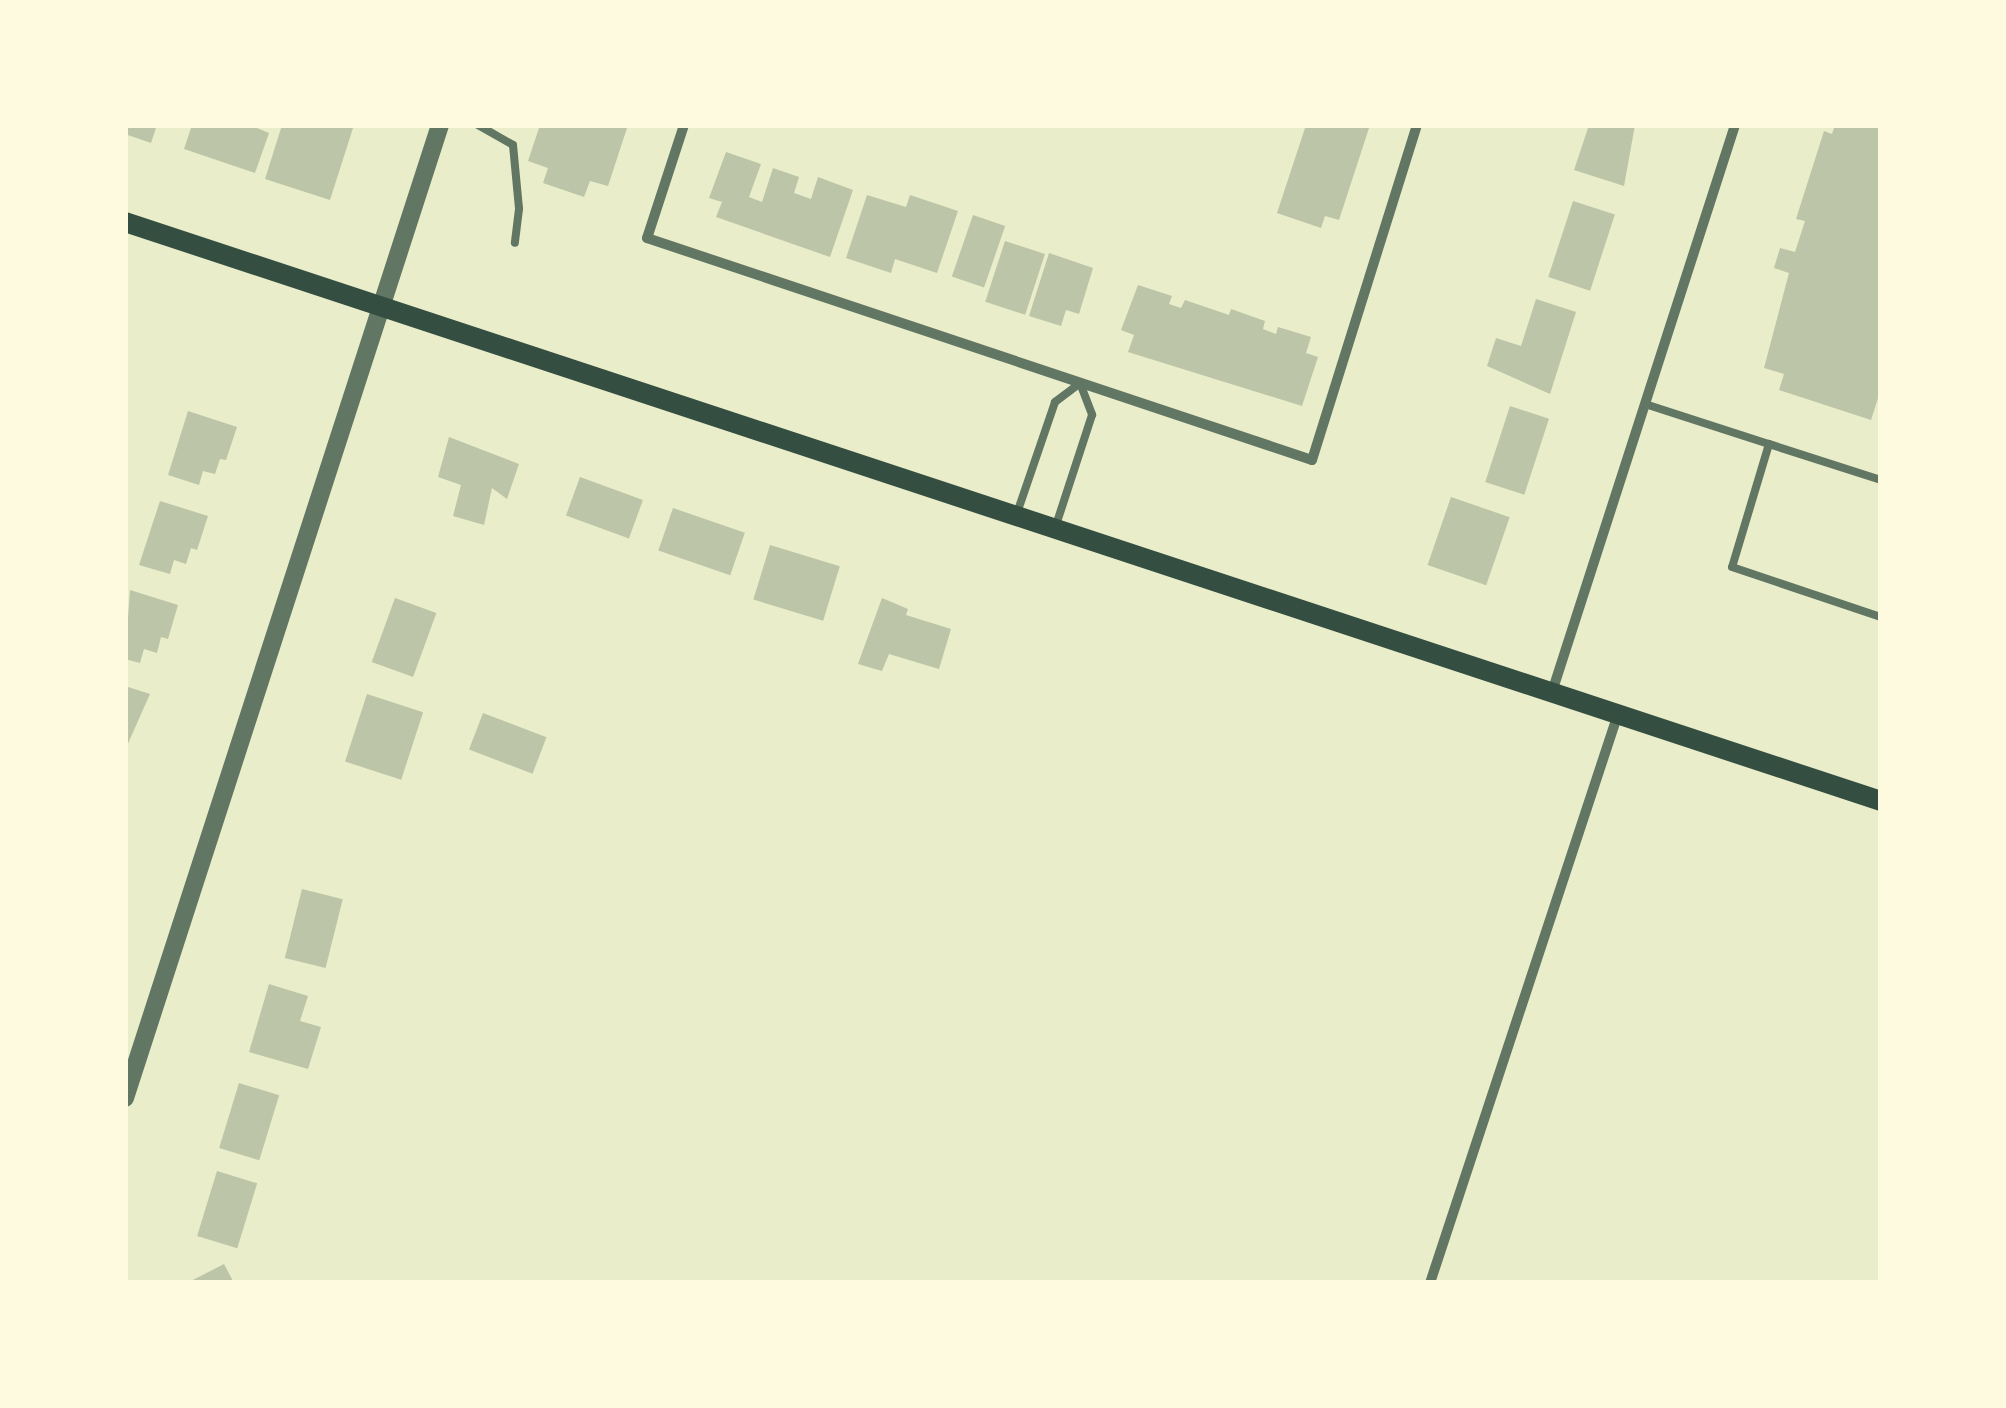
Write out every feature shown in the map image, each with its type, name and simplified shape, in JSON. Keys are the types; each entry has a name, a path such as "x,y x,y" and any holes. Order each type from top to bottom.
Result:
{"main road":[{"path":"125,222 1881,801"}],"street":[{"path":"125,1098 440,125"},
{"path":"684,125 648,238 1312,460 1417,125"},
{"path":"1552,692 1735,125"},
{"path":"1430,1283 1618,714"}],"lane":[{"path":"478,125 512,145 519,209 514,243"},
{"path":"1016,516 1054,402 1080,383 1092,415 1055,528"},
{"path":"1645,404 1881,480"},
{"path":"1769,444 1732,567 1881,617"}],"building":[{"path":"125,125 157,125 151,143 125,134"},
{"path":"192,125 250,125 269,133 255,173 184,149"},
{"path":"282,125 354,125 330,200 265,179"},
{"path":"540,125 628,125 608,186 590,181 584,197 543,183 548,168 528,161"},
{"path":"1306,125 1370,125 1339,220 1325,216 1321,228 1277,213"},
{"path":"1589,125 1635,125 1624,186 1574,170"},
{"path":"1835,125 1881,125 1881,389 1871,420 1779,390 1784,374 1764,368 1789,273 1774,268 1780,248 1795,252 1805,221 1796,219 1824,131 1832,134"},
{"path":"726,152 761,164 749,197 762,202 773,168 799,177 794,193 811,199 818,177 853,190 830,257 716,217 722,202 709,198"},
{"path":"867,195 906,207 910,195 958,211 937,273 895,259 891,273 846,258"},
{"path":"1573,201 1615,215 1590,291 1548,277"},
{"path":"973,215 1005,226 984,288 952,276"},
{"path":"1005,241 1045,254 1025,315 985,302"},
{"path":"1049,253 1093,268 1079,314 1066,310 1061,326 1029,316"},
{"path":"1138,285 1172,296 1169,304 1181,308 1185,300 1229,315 1231,309 1265,321 1263,329 1276,334 1278,327 1311,337 1306,353 1318,357 1302,406 1128,352 1134,335 1121,330"},
{"path":"1536,299 1576,312 1550,394 1487,366 1496,338 1521,346"},
{"path":"1510,406 1549,419 1524,495 1485,482"},
{"path":"188,411 237,427 226,460 220,459 215,474 203,471 199,485 168,475"},
{"path":"449,437 519,464 507,499 492,488 484,525 453,516 461,485 438,477"},
{"path":"580,477 643,500 629,538 566,516"},
{"path":"1451,497 1510,517 1486,585 1428,565"},
{"path":"160,501 208,516 197,550 191,548 186,564 174,560 170,574 139,565"},
{"path":"673,508 745,533 730,575 658,551"},
{"path":"770,545 840,566 823,621 753,600"},
{"path":"130,590 178,605 168,639 161,637 157,653 144,649 140,663 125,659"},
{"path":"395,598 436,613 413,677 372,662"},
{"path":"882,598 908,609 906,615 951,629 939,669 889,654 882,671 858,664"},
{"path":"125,686 150,694 126,748 125,748"},
{"path":"367,694 423,712 401,780 345,762"},
{"path":"483,713 546,737 533,774 469,749"},
{"path":"302,889 343,899 326,968 285,958"},
{"path":"269,984 308,996 300,1021 321,1027 308,1069 249,1052"},
{"path":"239,1083 279,1095 259,1160 219,1148"},
{"path":"217,1171 257,1183 237,1248 197,1236"},
{"path":"224,1264 234,1283 187,1283"}]}
